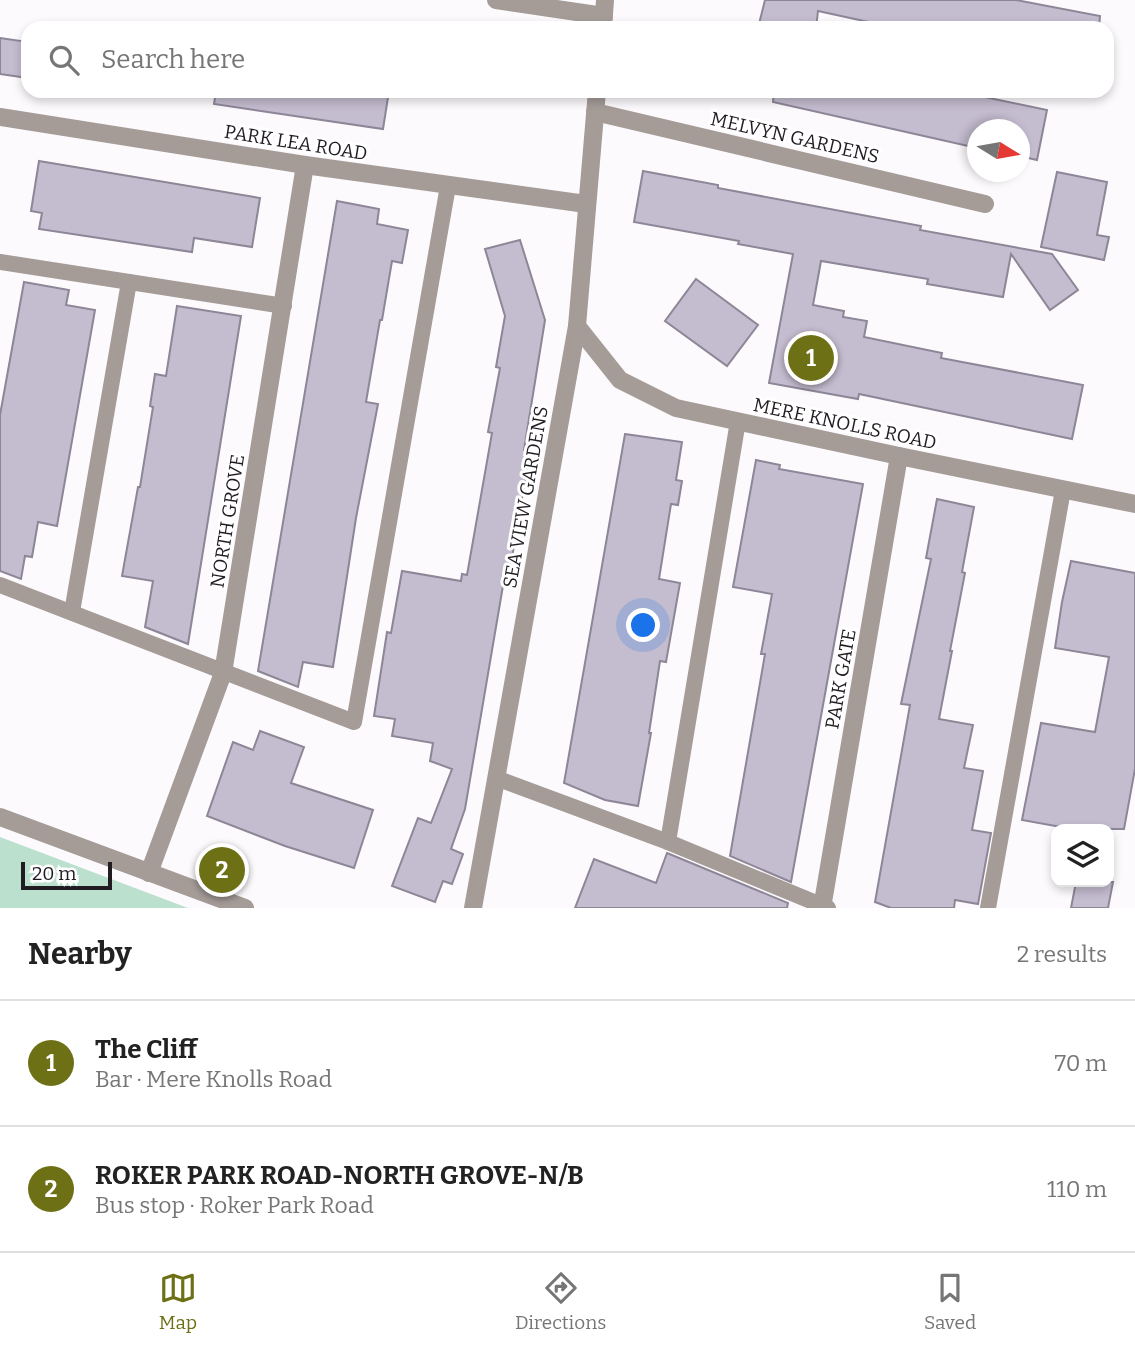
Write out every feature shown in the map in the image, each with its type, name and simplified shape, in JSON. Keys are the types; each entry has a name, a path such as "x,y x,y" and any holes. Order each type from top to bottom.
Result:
{"street":[{"path":"496,0 604,15"},
{"name":"SEA VIEW GARDENS","path":"473,908 577,326 596,98"},
{"name":"MELVYN GARDENS","path":"594,112 985,204"},
{"name":"PARK LEA ROAD","path":"1,121 586,204"},
{"name":"NORTH GROVE","path":"149,873 223,673 305,165"},
{"name":"MERE KNOLLS ROAD","path":"577,326 620,380 676,408 1135,504"},
{"name":"PARK GATE","path":"824,907 899,456"},
{"path":"0,817 244,908"}],"lane":[{"path":"0,585 354,722 448,186"},
{"path":"0,262 284,306"},
{"path":"72,612 129,282"},
{"path":"668,842 738,421"},
{"path":"988,908 1063,490"},
{"path":"496,778 668,842 824,907"}],"green space":[{"path":"0,837 188,908 0,908"}],"building":[{"path":"765,0 1016,0 1100,16 1100,21 864,21 818,11 817,21 760,21"},
{"path":"0,38 21,41 21,77 0,74"},
{"path":"215,98 388,98 383,129 214,104"},
{"path":"773,98 990,98 1047,110 1037,160 1030,158 1030,119 967,119 967,146 773,102"},
{"path":"39,161 260,198 252,247 194,238 192,252 39,229 42,213 31,211"},
{"path":"643,171 718,185 718,188 921,226 920,230 1052,254 1078,290 1050,310 1011,254 1003,297 927,284 928,279 821,261 813,305 844,311 843,317 867,321 864,337 942,353 941,358 1083,385 1072,439 859,394 858,399 769,383 793,254 634,222"},
{"path":"1057,172 1107,182 1097,235 1109,237 1104,260 1041,247"},
{"path":"337,201 379,209 377,224 408,230 402,263 392,261 380,320 366,402 378,404 356,518 333,667 303,662 298,687 258,671"},
{"path":"520,240 545,320 524,450 530,451 509,575 505,574 465,809 451,849 463,854 452,884 443,881 435,902 392,886 418,818 431,823 452,769 430,761 433,743 392,736 395,719 374,716 387,632 391,633 402,571 461,581 462,574 467,575 492,433 488,432 500,368 496,367 505,316 485,249"},
{"path":"696,279 758,325 727,366 665,321"},
{"path":"24,282 69,290 66,305 95,310 57,526 38,522 32,557 25,556 21,579 0,571 0,415"},
{"path":"177,306 241,316 188,644 145,627 153,581 122,576 140,487 153,407 150,406 155,374 166,376"},
{"path":"625,434 682,442 676,480 682,481 678,505 671,504 659,579 680,583 666,662 660,661 638,806 605,800 564,783"},
{"path":"756,460 780,465 779,469 863,484 791,882 730,856 765,654 761,654 772,594 733,587"},
{"path":"937,499 974,507 939,719 973,725 964,768 983,771 972,830 991,833 978,904 955,900 954,908 891,908 875,902 910,705 901,704 931,559 926,558"},
{"path":"1071,561 1135,573 1135,769 1124,829 1114,829 1114,824 1051,825 1022,820 1041,723 1095,732 1109,657 1055,648"},
{"path":"260,731 304,747 291,783 373,810 354,868 285,846 207,816 233,742 253,750"},
{"path":"667,853 788,903 787,908 575,908 594,859 656,883"},
{"path":"1075,887 1112,887 1108,908 1071,908"}],"place":[{"name":"The Cliff","path":"811,358"},
{"name":"ROKER PARK ROAD-NORTH GROVE-N/B","path":"222,870"}]}
